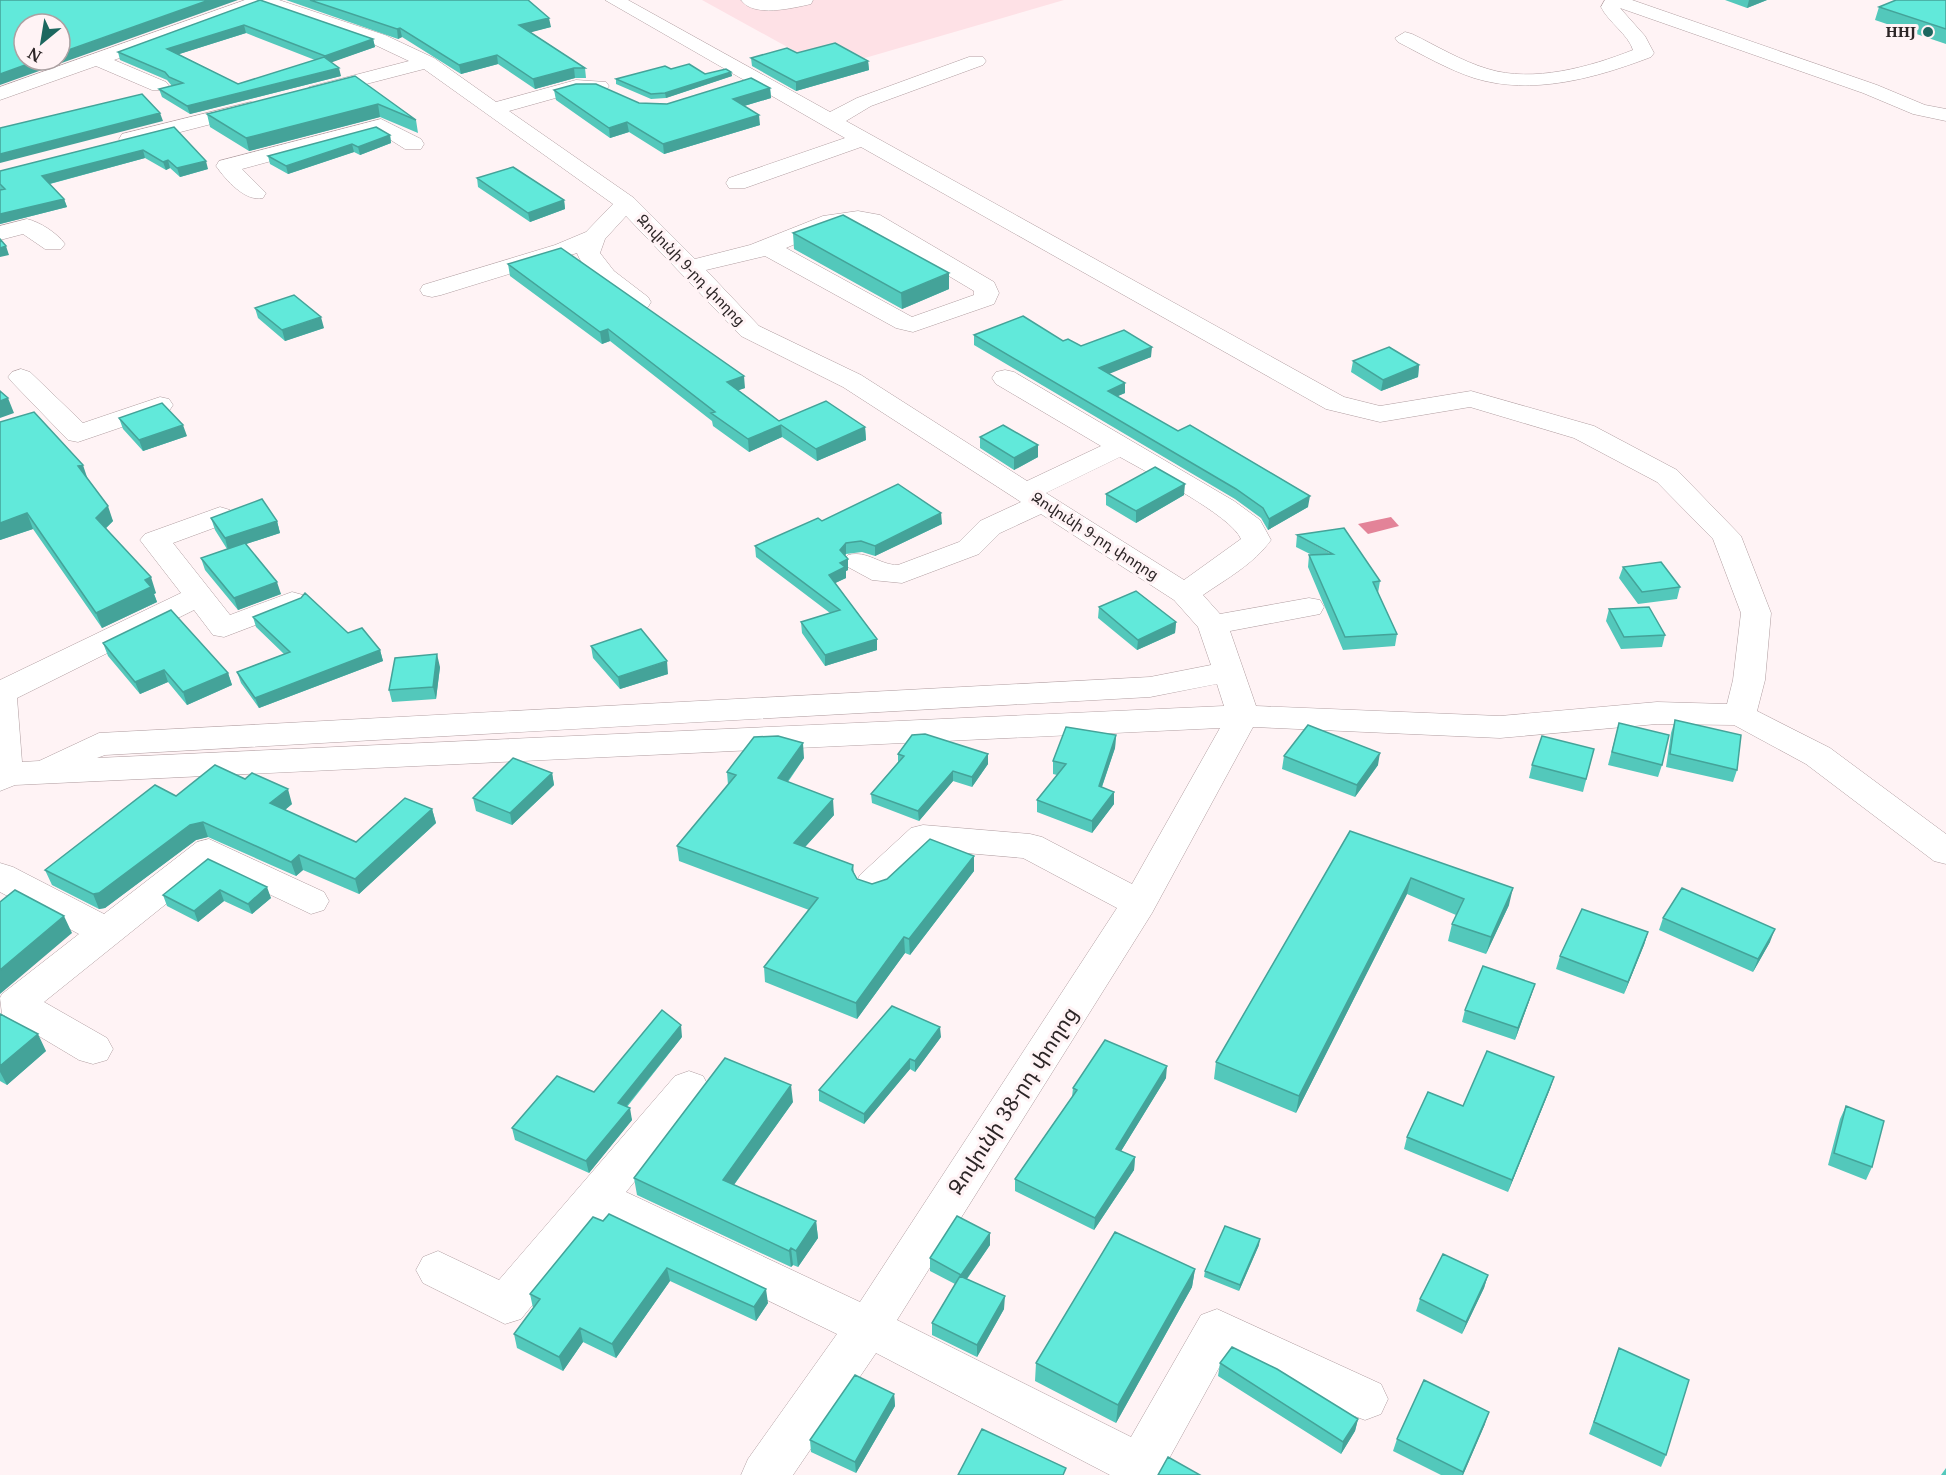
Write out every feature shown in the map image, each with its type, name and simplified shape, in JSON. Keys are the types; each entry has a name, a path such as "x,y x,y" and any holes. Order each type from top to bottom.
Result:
{"street":[{"path":"0,94 261,0"},
{"name":"Զովունի 9-րդ փողոց","path":"261,0 378,39 427,62 626,203 750,331 852,381 1185,594 1213,625 1243,716"},
{"path":"615,0 1335,403 1380,414 1472,399 1584,432 1667,476 1726,536 1756,613 1749,680 1740,716"},
{"path":"750,0 771,6 804,0"},
{"path":"1405,38 1468,69 1494,77 1524,81 1629,60 1644,53 1642,42 1614,18 1610,7 1616,1 1870,88 1920,110 1946,115"},
{"path":"94,59 159,86"},
{"path":"830,121 864,102 976,61"},
{"path":"300,95 427,62"},
{"path":"732,85 754,78"},
{"path":"493,109 576,86 601,86 620,96"},
{"path":"116,143 267,117 295,148"},
{"path":"255,193 227,166 381,125 413,144"},
{"path":"737,183 862,139"},
{"path":"626,203 594,237 588,254 606,276 639,302"},
{"path":"690,267 767,247 824,223 857,216 872,220 975,281 985,287 987,293 985,299 913,324 905,323 767,247"},
{"path":"0,233 27,226 53,244"},
{"path":"432,290 563,250 594,237"},
{"path":"21,377 44,415 78,434 160,405"},
{"path":"1005,378 1224,507 1250,526 1256,540 1243,553 1185,594"},
{"path":"858,561 883,574 902,574 969,548 990,527 1034,497 1122,447"},
{"path":"220,516 155,540 224,628 292,601"},
{"path":"11,775 0,693 198,596"},
{"path":"1213,625 1309,606"},
{"path":"11,775 99,744 1150,687 1228,672"},
{"path":"11,775 1243,716 1500,727 1657,712 1740,716 1818,756 1946,852"},
{"name":"Զովունի 38-րդ փողոց","path":"765,1475 867,1327 1139,904 1243,716"},
{"path":"873,884 923,837 1030,846 1139,904"},
{"path":"93,1049 16,1004 209,850 312,901"},
{"path":"0,876 107,932"},
{"path":"438,1270 505,1305 689,1087"},
{"path":"596,1197 867,1327 1137,1471 1217,1329 1365,1399"}],"shaded area":[{"path":"702,0 1064,0 827,69"},
{"path":"1391,517 1399,526 1368,534 1358,524"}],"building":[{"path":"0,0 209,0 72,49 72,12 12,12 12,70 0,74"},
{"path":"260,0 373,39 325,56 244,25 167,49 238,84 324,57 339,68 187,106 159,89 183,83 169,77 165,72 118,52"},
{"path":"310,0 528,0 549,18 519,25 585,68 574,68 533,79 497,55 459,65 400,28 397,29"},
{"path":"1896,0 1946,0 1946,29 1879,7"},
{"path":"835,43 868,61 796,82 751,58 787,48 797,53"},
{"path":"689,64 705,74 726,69 731,72 665,93 651,94 616,79 665,66 671,69"},
{"path":"355,76 416,120 378,104 246,138 207,114"},
{"path":"751,78 770,88 733,99 759,115 663,144 627,122 609,128 554,90 576,84 596,84 639,103 667,104"},
{"path":"142,94 160,113 0,154 0,128"},
{"path":"174,127 206,161 177,168 168,160 163,162 143,150 42,176 64,199 0,214 0,190 5,189 0,184 0,171"},
{"path":"376,127 390,135 358,147 352,144 286,166 268,156"},
{"path":"513,167 564,200 528,213 477,178"},
{"path":"843,215 949,273 901,293 793,233"},
{"path":"0,239 6,246 0,248"},
{"path":"561,248 744,376 727,382 779,421 826,401 865,427 816,449 781,425 748,439 711,413 715,412 608,329 600,332 508,264"},
{"path":"294,295 321,317 282,330 255,308"},
{"path":"1023,316 1063,341 1068,339 1081,346 1124,330 1152,347 1099,368 1125,383 1108,391 1178,431 1190,425 1310,496 1269,519 1263,508 1236,489 974,335"},
{"path":"1389,347 1419,365 1383,380 1353,361"},
{"path":"0,391 8,398 0,401"},
{"path":"162,403 183,425 139,440 119,418"},
{"path":"34,412 83,465 78,466 108,506 96,518 151,577 145,580 151,587 96,613 27,513 0,523 0,422"},
{"path":"1003,425 1038,445 1014,458 980,437"},
{"path":"1155,467 1185,484 1136,511 1106,494"},
{"path":"898,484 941,513 875,546 861,541 846,543 840,550 848,559 840,563 845,567 829,575 877,639 825,655 801,622 840,610 755,546 818,518 822,521"},
{"path":"262,499 277,521 225,538 211,518"},
{"path":"1344,528 1380,581 1373,582 1397,634 1345,637 1309,555 1333,554 1297,535"},
{"path":"245,543 277,582 234,598 201,558"},
{"path":"1661,562 1680,587 1642,592 1623,567"},
{"path":"1136,591 1176,622 1138,640 1099,607"},
{"path":"305,593 348,633 362,628 380,650 255,698 237,672 290,652 253,617 301,598"},
{"path":"1649,607 1665,635 1624,637 1609,609"},
{"path":"171,610 228,673 183,692 164,670 135,682 103,643"},
{"path":"641,629 667,661 618,677 591,646"},
{"path":"437,654 433,687 389,690 395,658"},
{"path":"1675,720 1741,735 1737,770 1670,754"},
{"path":"1619,723 1669,735 1662,765 1612,752"},
{"path":"1308,725 1380,753 1357,785 1284,756"},
{"path":"1066,727 1116,735 1099,786 1114,792 1092,821 1037,800 1066,764 1053,761"},
{"path":"925,734 988,754 972,777 953,771 918,811 871,794 904,756 898,754 912,735"},
{"path":"778,736 803,743 778,778 833,799 794,843 853,865 852,870 857,879 872,884 887,879 930,839 974,856 909,939 904,937 856,1003 764,967 818,898 677,846 736,775 727,772 754,737"},
{"path":"1542,736 1594,749 1586,779 1532,765"},
{"path":"513,758 552,773 510,813 473,798"},
{"path":"215,765 245,779 252,773 288,789 270,803 356,842 405,798 432,809 355,879 299,855 291,862 203,822 190,825 99,893 93,894 45,870 155,785 176,796"},
{"path":"1350,831 1513,888 1491,937 1452,924 1464,899 1411,878 1299,1096 1216,1062"},
{"path":"208,859 267,887 248,904 220,890 194,911 163,895"},
{"path":"1682,888 1775,929 1758,959 1663,918"},
{"path":"15,890 64,916 0,970 0,902"},
{"path":"1582,909 1648,932 1628,982 1560,956"},
{"path":"1483,966 1535,984 1518,1028 1465,1010"},
{"path":"892,1006 940,1027 915,1061 910,1059 864,1114 819,1090"},
{"path":"662,1010 681,1025 618,1103 630,1108 586,1161 512,1128 557,1076 594,1092"},
{"path":"0,1014 38,1034 0,1066"},
{"path":"1105,1040 1167,1066 1116,1149 1135,1157 1095,1218 1015,1179 1077,1090 1073,1088"},
{"path":"1487,1051 1554,1077 1512,1180 1407,1137 1428,1092 1463,1106"},
{"path":"725,1058 791,1085 723,1180 816,1221 796,1251 791,1248 789,1251 634,1178"},
{"path":"1846,1106 1884,1121 1872,1167 1834,1153"},
{"path":"609,1214 766,1289 754,1307 667,1268 612,1344 580,1328 559,1357 514,1334 540,1299 530,1294 593,1217 603,1221"},
{"path":"957,1216 990,1233 961,1275 930,1258"},
{"path":"1225,1226 1260,1239 1240,1285 1205,1271"},
{"path":"1115,1232 1195,1269 1118,1405 1036,1363"},
{"path":"1443,1254 1488,1275 1466,1322 1420,1299"},
{"path":"960,1276 1005,1296 977,1345 932,1323"},
{"path":"1232,1347 1277,1369 1358,1419 1343,1442 1220,1363"},
{"path":"1619,1348 1689,1380 1666,1455 1594,1422"},
{"path":"855,1375 894,1394 855,1462 810,1440"},
{"path":"1424,1380 1489,1412 1463,1472 1397,1439"},
{"path":"982,1429 1066,1468 1063,1475 958,1475"},
{"path":"1168,1457 1200,1475 1158,1475"}],"place":[{"name":"HHJ","path":"1928,32"}]}
